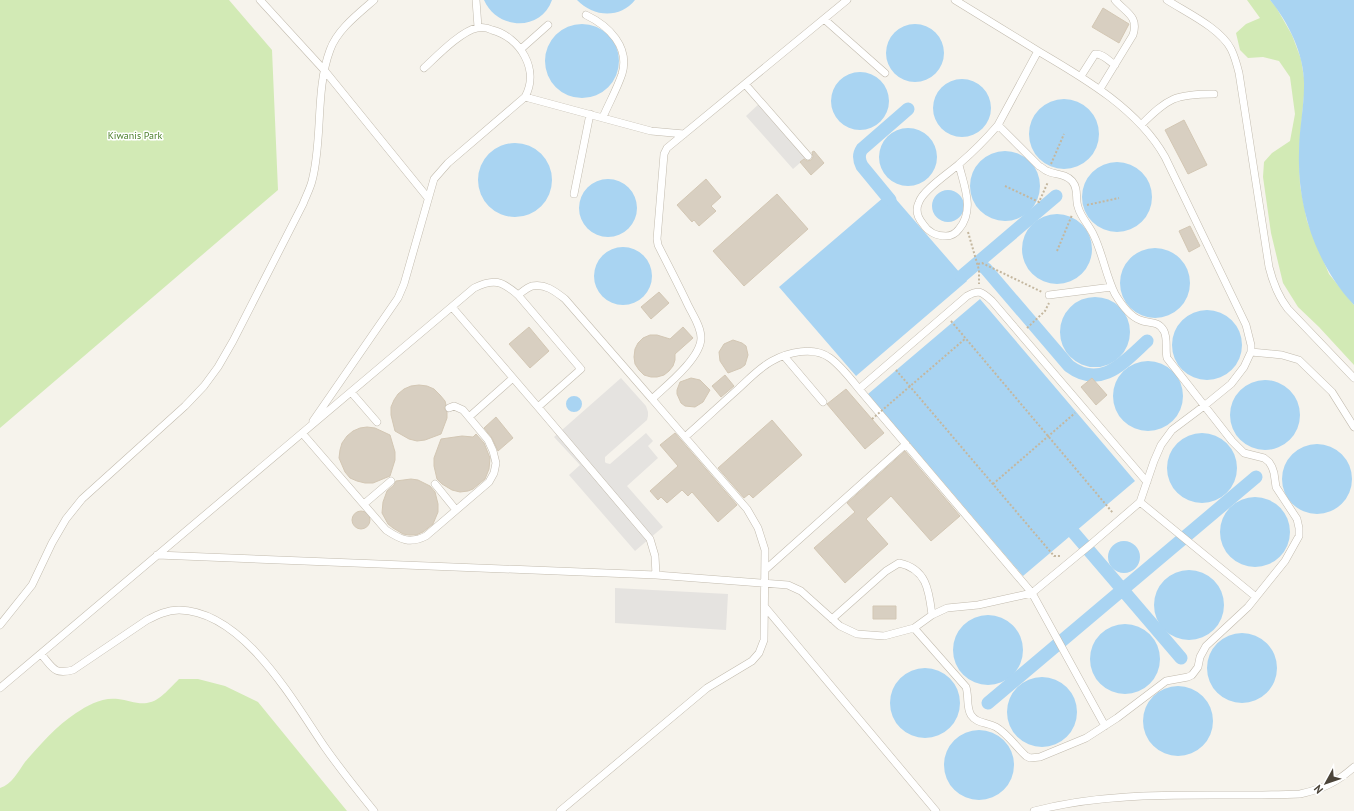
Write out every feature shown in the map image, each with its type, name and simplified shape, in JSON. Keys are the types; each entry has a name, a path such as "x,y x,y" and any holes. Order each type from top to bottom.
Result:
{"lane":[{"path":"260,0 325,71 428,198"},
{"path":"0,625 32,585 66,519 82,499 184,406 204,386 218,367 233,341 303,204 312,182 316,162 325,71 330,50 337,36 374,0"},
{"path":"476,0 478,27"},
{"path":"652,399 687,365 697,351 701,338 697,324 657,239 664,154 667,148 847,0"},
{"path":"157,556 656,575 788,585 800,591 840,626 857,634 884,636 914,628 932,615 947,608 978,605 1032,593 1140,502 1161,445 1172,430 1231,384 1246,363 1251,352 1251,345 1246,325 1160,147 1141,125 1100,89 955,0"},
{"path":"1100,89 1133,35 1136,23 1134,18 1115,0"},
{"path":"1167,0 1211,28 1225,40 1231,48 1239,73 1268,267 1274,287 1279,298 1288,309 1354,378"},
{"path":"586,15 604,26 613,34 619,43 623,54 622,74 603,117"},
{"path":"824,19 885,73"},
{"path":"521,49 548,25"},
{"path":"305,431 398,298 404,284 434,179 448,163 525,96 529,90 530,74 525,56 521,49 506,35 478,27 461,36 424,68"},
{"path":"959,165 968,204 968,214 958,231 950,236 941,236 932,233 924,227 919,219 917,210 919,200 959,165 998,125 1038,51"},
{"path":"1080,76 1092,57 1098,54 1115,65"},
{"path":"745,84 808,156"},
{"path":"1141,125 1156,110 1170,100 1181,96 1214,94"},
{"path":"525,96 651,130 684,134"},
{"path":"574,194 590,114"},
{"path":"914,628 966,687 970,712 978,722 991,725 1000,730 1026,756 1035,758 1045,756 1086,738 1105,726 1166,681 1192,675 1198,667 1200,657 1206,646 1256,597 1281,566 1299,536 1297,519 1276,487 1272,467 1269,462 1264,458 1244,453 1204,406 1167,358 1165,351 1166,337 1164,331 1152,322 1140,320 1133,316 1125,308 1112,287 1095,237 1078,207 1075,185 1066,176 1051,170 1046,171 1039,166 998,125"},
{"path":"0,688 474,288 484,283 495,281 506,285 518,295 581,369 538,407"},
{"path":"518,295 532,286 542,286 554,290 565,299 747,509 758,528 765,550 764,640 760,653 752,661 707,688 560,811"},
{"path":"1050,295 1112,287"},
{"path":"859,389 967,296 979,291 992,301 1147,482"},
{"path":"452,307 650,539 655,556 656,575"},
{"path":"685,437 757,371 771,362 784,356 802,352 815,352 829,357 841,368 1032,593 1105,726"},
{"path":"1251,352 1282,355 1299,360 1332,392 1354,427"},
{"path":"784,356 823,402"},
{"path":"469,417 513,378"},
{"path":"351,392 377,422"},
{"path":"305,431 386,530 405,540 417,540 426,536 489,482 494,473 496,463 488,440 459,407 449,408"},
{"path":"765,570 906,444"},
{"path":"364,504 391,481"},
{"path":"435,484 456,510"},
{"path":"1140,502 1256,597"},
{"path":"832,619 886,571 899,563 910,565 925,581 929,594 932,615"},
{"path":"765,607 936,811"},
{"path":"41,654 55,670 63,673 73,670 147,620 160,614 178,610 194,612 214,620 233,632 257,652 302,712 324,746 349,780 374,811"},
{"path":"1034,811 1079,802 1125,797 1300,794 1318,790 1333,783 1354,766"}],"path":[{"path":"1004,186 1040,202 1064,134"},
{"path":"1083,206 1119,198"},
{"path":"1057,251 1071,217"},
{"path":"965,221 980,270"},
{"path":"978,264 982,263 1050,295 1045,311 1030,325"},
{"path":"952,322 1107,505"},
{"path":"872,419 966,338"},
{"path":"896,370 1051,553"},
{"path":"993,484 1076,412"}],"green space":[{"name":"Kiwanis Park","path":"0,0 229,0 272,50 278,190 0,428"},
{"path":"1247,0 1270,0 1276,7 1292,35 1301,59 1305,84 1299,151 1300,185 1307,221 1329,274 1354,305 1354,365 1319,327 1298,307 1283,283 1271,233 1263,177 1264,162 1272,153 1290,141 1295,114 1290,77 1279,61 1263,57 1248,58 1240,50 1236,33 1246,24 1260,18"},
{"path":"179,679 198,679 225,686 258,702 347,811 0,811 0,788 11,781 42,742 69,718 90,705 106,699 118,699 143,703 154,701 162,696"}],"shaded area":[{"path":"761,102 808,156 793,169 746,116"},
{"path":"621,378 646,406 648,416 647,420 605,457 605,462 610,464 646,433 653,441 648,446 658,458 627,486 663,527 635,551 569,475 580,465 554,437"},
{"path":"615,588 728,594 726,630 615,623"}],"water":[{"path":"484,0 552,0 539,18 529,22 519,23 508,22 499,17 490,10"},
{"path":"577,0 635,0 622,10 606,14 591,10 583,6"},
{"path":"1270,0 1354,0 1354,305 1329,272 1319,254 1306,214 1301,193 1299,173 1299,144 1304,86 1302,63 1289,29"},
{"path":"582,24 596,27 608,35 616,47 619,61 616,75 608,87 596,95 582,98 568,95 556,87 548,75 545,61 548,47 556,35 568,27"},
{"path":"915,24 926,26 939,37 942,42 944,53 942,64 931,77 926,80 915,82 904,80 891,69 888,64 886,53 888,42 899,29 904,26"},
{"path":"860,72 871,74 884,85 887,90 889,101 887,112 876,125 871,128 860,130 849,128 836,117 833,112 831,101 833,90 844,77 849,74"},
{"path":"962,79 973,81 986,92 989,97 991,108 989,119 978,132 973,135 962,137 951,135 938,124 935,119 933,108 935,97 946,84 951,81"},
{"path":"1064,99 1077,102 1089,109 1096,121 1099,134 1096,147 1089,159 1077,166 1064,169 1051,166 1039,159 1032,147 1029,134 1032,121 1039,109 1051,102"},
{"path":"908,128 919,130 932,141 935,146 937,157 935,168 924,181 919,184 908,186 897,184 884,173 881,168 879,157 881,146 892,133 897,130"},
{"path":"515,143 529,146 541,154 549,166 552,180 549,194 541,206 529,214 515,217 501,214 489,206 481,194 478,180 481,166 489,154 501,146"},
{"path":"1005,151 1018,154 1030,161 1037,173 1040,186 1037,199 1030,211 1018,218 1005,221 992,218 980,211 973,199 970,186 973,173 980,161 992,154"},
{"path":"1117,162 1130,165 1142,172 1149,184 1152,197 1149,210 1142,222 1130,229 1117,232 1104,229 1092,222 1085,210 1082,197 1085,184 1092,172 1104,165"},
{"path":"608,179 619,181 632,192 635,197 637,208 635,219 624,232 619,235 608,237 597,235 584,224 581,219 579,208 581,197 592,184 597,181"},
{"path":"945,190 951,190 960,194 964,206 960,218 951,222 945,222 936,218 932,209 932,203 936,194"},
{"path":"884,197 888,201 894,197 967,281 856,376 779,287"},
{"path":"1057,214 1070,217 1082,224 1089,236 1092,249 1089,262 1082,274 1070,281 1057,284 1044,281 1032,274 1025,262 1022,249 1025,236 1032,224 1044,217"},
{"path":"623,247 634,249 647,260 650,265 652,276 650,287 639,300 634,303 623,305 612,303 599,292 596,287 594,276 596,265 607,252 612,249"},
{"path":"1155,248 1168,251 1180,258 1187,270 1190,283 1187,296 1180,308 1168,315 1155,318 1142,315 1130,308 1123,296 1120,283 1123,270 1130,258 1142,251"},
{"path":"1095,297 1108,300 1120,307 1127,319 1130,332 1127,345 1120,357 1108,364 1095,367 1082,364 1070,357 1063,345 1060,332 1063,319 1070,307 1082,300"},
{"path":"980,299 1135,481 1023,576 868,394"},
{"path":"1207,310 1220,313 1232,320 1239,332 1242,345 1239,358 1232,370 1220,377 1207,380 1194,377 1182,370 1175,358 1172,345 1175,332 1182,320 1194,313"},
{"path":"1148,361 1161,364 1173,371 1180,383 1183,396 1180,409 1173,421 1161,428 1148,431 1135,428 1123,421 1116,409 1113,396 1116,383 1123,371 1135,364"},
{"path":"1265,380 1278,383 1290,390 1297,402 1300,415 1297,428 1290,440 1278,447 1265,450 1252,447 1240,440 1233,428 1230,415 1233,402 1240,390 1252,383"},
{"path":"574,396 580,398 582,404 580,410 574,412 568,410 566,404 568,398"},
{"path":"1202,433 1215,436 1227,443 1234,455 1237,468 1234,481 1227,493 1215,500 1202,503 1189,500 1177,493 1170,481 1167,468 1170,455 1177,443 1189,436"},
{"path":"1317,444 1330,447 1342,454 1349,466 1352,479 1349,492 1342,504 1330,511 1317,514 1304,511 1292,504 1285,492 1282,479 1285,466 1292,454 1304,447"},
{"path":"1255,497 1268,500 1280,507 1287,519 1290,532 1287,545 1280,557 1268,564 1255,567 1242,564 1230,557 1223,545 1220,532 1223,519 1230,507 1242,500"},
{"path":"1121,541 1127,541 1136,545 1140,557 1136,569 1127,573 1121,573 1112,569 1108,560 1108,554 1112,545"},
{"path":"1189,570 1202,573 1214,580 1221,592 1224,605 1221,618 1214,630 1202,637 1189,640 1176,637 1164,630 1157,618 1154,605 1157,592 1164,580 1176,573"},
{"path":"988,615 1001,618 1013,625 1020,637 1023,650 1020,663 1013,675 1001,682 988,685 975,682 963,675 956,663 953,650 956,637 963,625 975,618"},
{"path":"1125,624 1138,627 1150,634 1157,646 1160,659 1157,672 1150,684 1138,691 1125,694 1112,691 1100,684 1093,672 1090,659 1093,646 1100,634 1112,627"},
{"path":"1242,633 1255,636 1267,643 1274,655 1277,668 1274,681 1267,693 1255,700 1242,703 1229,700 1217,693 1210,681 1207,668 1210,655 1217,643 1229,636"},
{"path":"925,668 938,671 950,678 957,690 960,703 957,716 950,728 938,735 925,738 912,735 900,728 893,716 890,703 893,690 900,678 912,671"},
{"path":"1042,677 1055,680 1067,687 1074,699 1077,712 1074,725 1067,737 1055,744 1042,747 1029,744 1017,737 1010,725 1007,712 1010,699 1017,687 1029,680"},
{"path":"1178,686 1191,689 1203,696 1210,708 1213,721 1210,734 1203,746 1191,753 1178,756 1165,753 1153,746 1146,734 1143,721 1146,708 1153,696 1165,689"},
{"path":"979,730 992,733 1004,740 1011,752 1014,765 1011,778 1004,790 992,797 979,800 966,797 954,790 947,778 944,765 947,752 954,740 966,733"}],"building":[{"path":"1103,8 1129,24 1119,43 1092,27"},
{"path":"1184,120 1207,165 1188,174 1165,130"},
{"path":"814,151 824,163 811,175 800,162 804,159 807,161 811,160 813,157 812,152"},
{"path":"706,179 721,197 711,206 716,211 699,226 694,220 692,222 677,205"},
{"path":"777,194 808,229 744,286 713,251"},
{"path":"1190,226 1200,246 1189,252 1179,231"},
{"path":"659,292 669,303 651,319 641,307"},
{"path":"529,327 549,351 530,368 509,344"},
{"path":"683,327 693,338 675,354 673,366 669,371 664,375 657,377 644,375 635,364 635,349 638,343 643,338 650,335 657,335 670,339"},
{"path":"733,340 746,346 748,355 745,365 728,373 720,361 719,352 724,344"},
{"path":"725,375 734,386 721,397 712,386"},
{"path":"691,378 700,380 710,390 703,402 695,407 685,406 681,403 677,394 680,382"},
{"path":"1092,378 1107,395 1096,405 1081,387"},
{"path":"419,385 434,389 440,395 445,401 446,405 444,408 447,412 447,418 441,434 425,440 417,441 409,439 395,431 391,415 391,407 398,394 404,389"},
{"path":"846,389 884,433 865,449 827,404"},
{"path":"496,417 513,438 498,451 492,438 484,428"},
{"path":"772,420 802,455 753,498 749,494 744,498 718,468"},
{"path":"367,427 375,428 390,435 395,452 395,460 390,476 373,483 365,483 350,478 345,472 339,458 342,443 347,436 353,431"},
{"path":"675,433 737,505 718,522 692,492 688,496 682,490 667,503 661,497 658,500 650,491 678,466 660,445"},
{"path":"476,434 484,443 490,458 489,469 485,479 473,489 468,491 460,492 452,490 437,479 434,466 434,458 441,439 462,436 473,437"},
{"path":"905,451 960,516 931,541 891,496 866,519 888,544 845,583 814,548 855,512 847,503"},
{"path":"411,479 418,480 430,486 435,492 438,504 438,512 433,524 423,532 416,535 403,534 393,528 388,524 382,513 383,502 387,491 396,481"},
{"path":"361,511 367,514 370,520 367,526 361,529 355,526 352,520 355,514"},
{"path":"873,606 896,606 896,619 873,619"}],"waterway":[{"path":"890,200 862,166 859,155 862,149 908,109"},
{"path":"962,276 1056,196"},
{"path":"976,264 980,264 986,269 1069,366 1081,373 1091,375 1102,374 1111,370 1130,357 1147,341"},
{"path":"988,703 1256,477"},
{"path":"1074,533 1181,658"}]}
